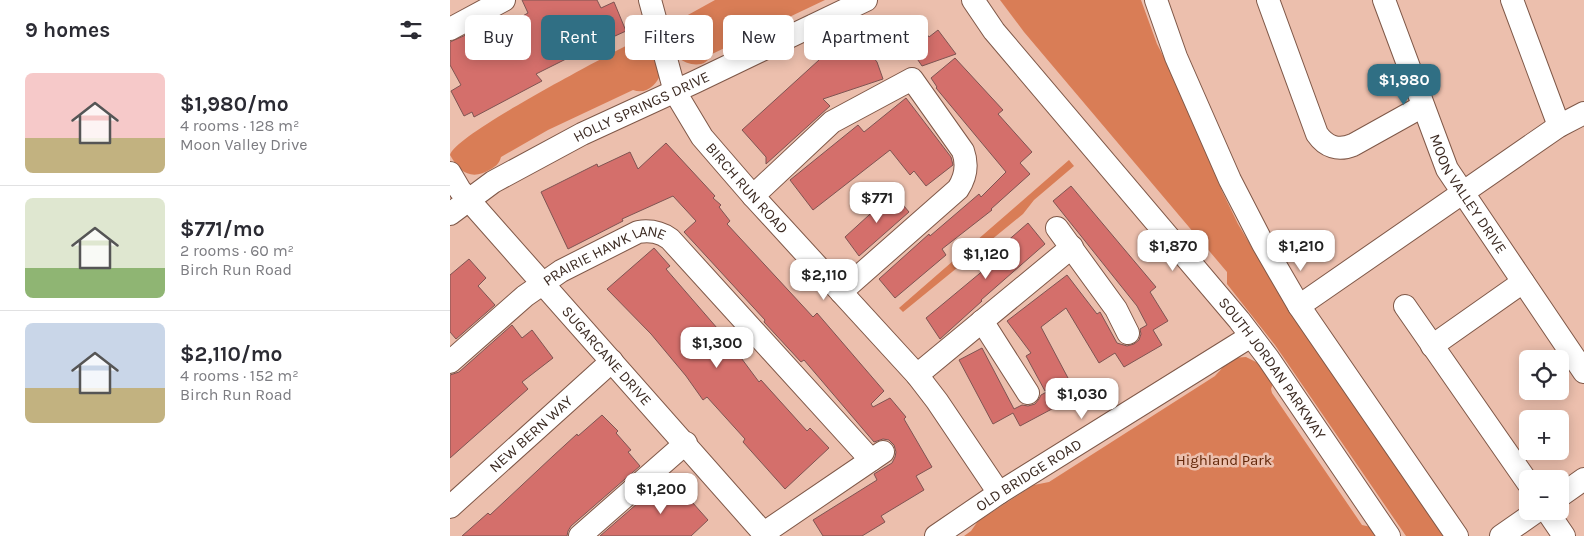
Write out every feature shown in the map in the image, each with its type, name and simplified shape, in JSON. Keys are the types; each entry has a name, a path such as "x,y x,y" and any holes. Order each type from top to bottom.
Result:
{"street":[{"path":"450,29 504,0"},
{"name":"BIRCH RUN ROAD","path":"650,0 676,92 702,137 753,196 917,376 959,432 999,494"},
{"name":"HOLLY SPRINGS DRIVE","path":"450,214 493,182 582,134 676,92 866,0"},
{"name":"SOUTH JORDAN PARKWAY","path":"973,0 999,37 1251,336 1389,536"},
{"path":"1156,0 1176,57 1230,180 1263,244 1299,306 1457,536"},
{"path":"1268,0 1317,134 1327,145 1340,148 1353,145 1423,106"},
{"name":"MOON VALLEY DRIVE","path":"1384,0 1447,169 1584,372"},
{"path":"1512,0 1560,126"},
{"path":"753,196 832,122 912,79 963,151 966,165 963,181 958,189 841,292"},
{"path":"1299,306 1560,126 1584,113"},
{"name":"SUGARCANE DRIVE","path":"450,173 460,190 686,444 759,533"},
{"path":"1057,228 1116,309 1128,333"},
{"name":"PRAIRIE HAWK LANE","path":"450,362 525,296 561,271 638,232 652,230 664,235 670,239 877,456 759,533"},
{"path":"917,376 1072,247"},
{"path":"1432,346 1523,282"},
{"path":"1405,306 1519,470"},
{"path":"982,321 1028,393"},
{"name":"OLD BRIDGE ROAD","path":"936,536 999,494 1251,336"},
{"name":"NEW BERN WAY","path":"450,507 612,361"},
{"path":"580,536 686,444"},
{"path":"1569,490 1584,479"},
{"path":"1501,536 1524,520"},
{"path":"1553,520 1564,536"}],"green space":[{"path":"715,0 825,0 794,15 723,15 723,49 713,54 713,15 688,15"},
{"path":"1000,0 1141,0 1157,44 1192,112 1222,191 1238,224 1257,256 1448,536 1406,536 1275,345 1227,284 1227,272 1024,32"},
{"path":"625,46 625,60 657,60 661,73 654,85 647,90 633,90 548,130 501,157 496,166 484,173 472,175 462,171 450,155 459,144 479,129 540,92 600,60 615,60 615,52"},
{"path":"681,60 708,60 701,64"},
{"path":"1069,160 1074,166 1034,200 1023,214 903,312 899,308"},
{"name":"Highland Park","path":"1246,357 1258,363 1273,383 1272,393 1362,525 1371,527 1378,536 964,536 971,531 978,521 1034,485 1049,482 1215,376 1231,360"}],"building":[{"path":"522,0 597,0 601,8 614,2 625,31 615,36 615,15 541,15 541,60 564,60 536,74 542,81 474,117 472,112 464,116 451,91 461,85 450,65 450,42 465,35 465,60 531,60 531,15 524,15 528,13"},
{"path":"938,30 956,54 922,66 918,60 928,60 928,36 929,37"},
{"path":"955,58 1003,110 998,114 1032,152 1020,163 1030,174 992,210 942,249 946,255 895,298 879,279 929,234 930,236 979,194 981,197 1006,172 936,88 931,78"},
{"path":"819,60 875,60 877,62 883,79 823,99 830,106 766,164 766,157 742,130"},
{"path":"906,98 951,157 953,165 926,186 914,171 910,175 890,150 813,210 790,180 858,125 864,132"},
{"path":"666,143 715,196 713,198 721,205 719,207 730,221 727,224 813,317 817,313 884,391 871,404 873,407 890,398 906,417 904,419 932,467 916,476 924,490 881,516 885,522 862,536 823,536 813,520 877,480 874,474 892,463 895,457 894,445 889,440 883,439 874,442 804,360 801,362 684,232 696,221 673,196 622,219 623,221 568,249 541,192 597,164 598,167 630,152 638,169"},
{"path":"1071,186 1156,287 1150,292 1168,321 1153,330 1162,345 1124,367 1115,353 1099,363 1066,308 1041,327 1068,378 1045,391 1026,356 1031,353 1007,321 1067,275 1097,314 1100,312 1117,343 1127,346 1134,344 1139,340 1140,329 1147,325 1137,306 1053,201"},
{"path":"893,193 909,212 859,256 845,237"},
{"path":"1028,223 1045,244 940,339 926,318 985,269 981,264"},
{"path":"654,248 670,266 666,269 730,343 759,382 761,380 807,431 810,428 829,448 785,489 743,442 745,439 707,397 703,400 651,334 607,289"},
{"path":"469,259 486,278 478,286 495,305 456,339 450,332 450,275"},
{"path":"512,325 522,338 532,330 553,358 522,382 528,389 450,458 450,375 459,372"},
{"path":"982,348 1014,409 1022,405 1035,404 1041,395 1056,387 1065,402 1020,426 1013,413 993,424 959,360"},
{"path":"602,415 618,431 616,433 631,450 628,452 640,466 571,526 567,536 462,536 488,513 490,515 577,434 578,436"},
{"path":"669,476 708,520 691,536 600,536"}]}
